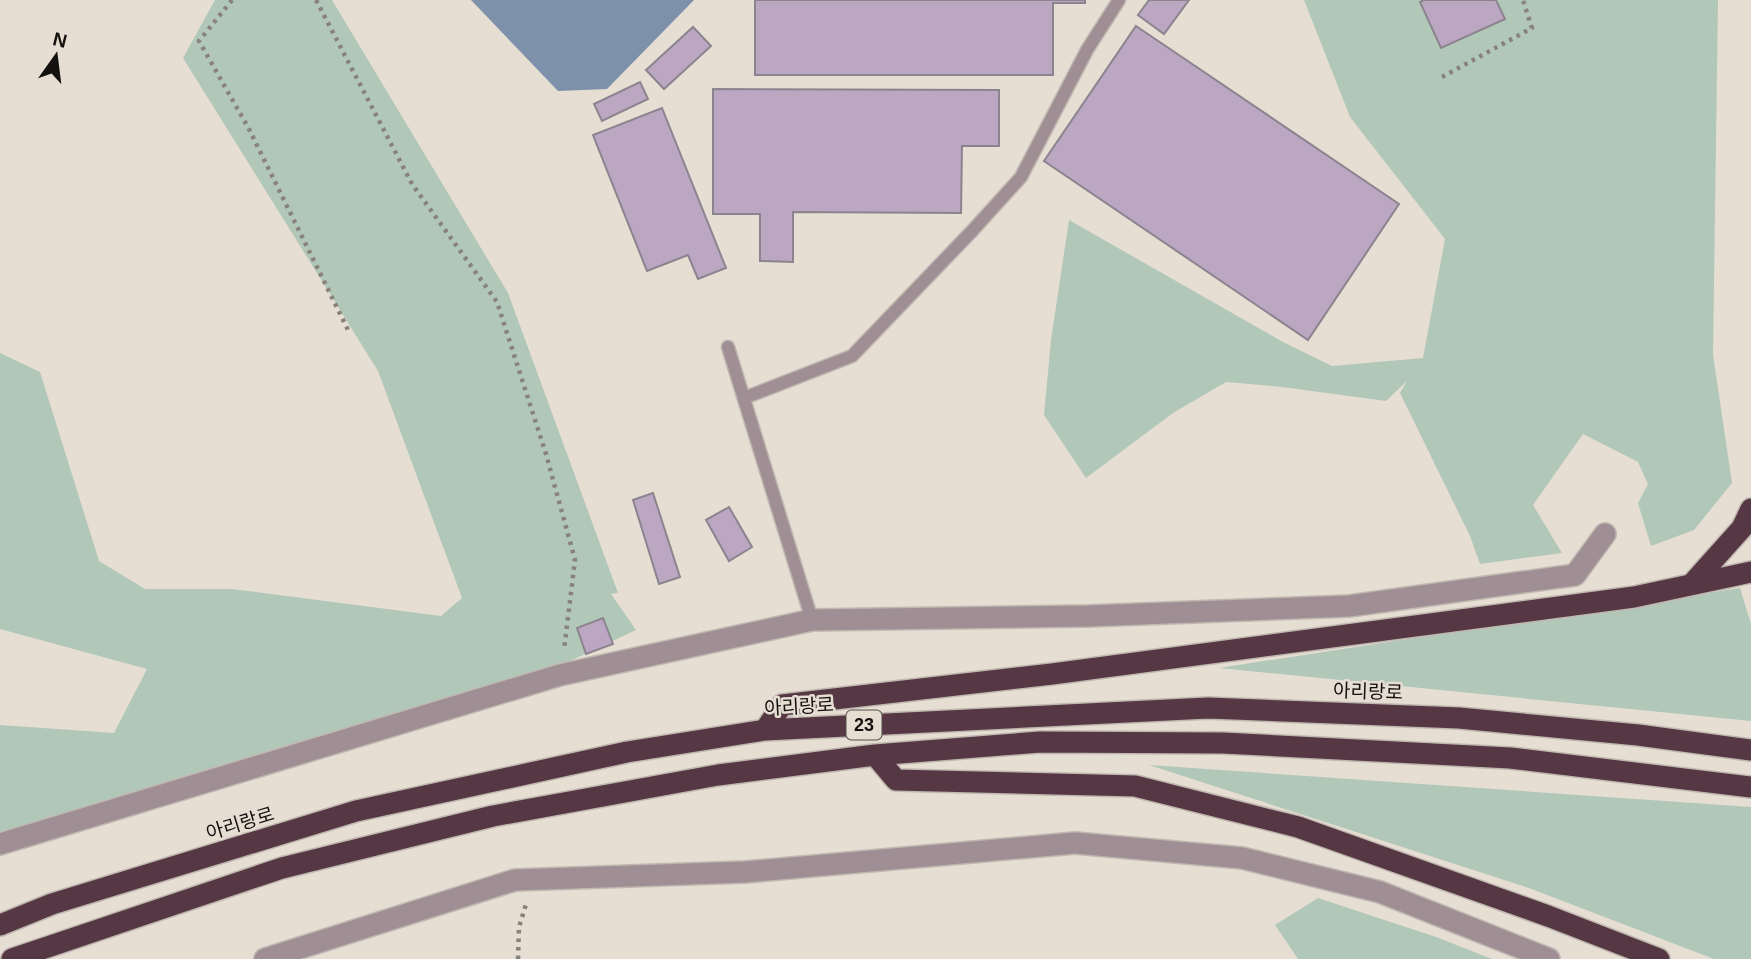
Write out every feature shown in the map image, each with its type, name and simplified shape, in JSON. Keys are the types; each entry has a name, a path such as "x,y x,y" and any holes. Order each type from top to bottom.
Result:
{"highway":[{"path":"1691,585 1742,528 1751,509"},
{"path":"765,730 782,705 1052,674 1606,601 1751,572"},
{"name":"아리랑로","path":"0,925 52,904 356,811 627,752 765,730 1208,708 1459,718 1638,735 1751,750"},
{"name":"23","path":"12,959 282,868 493,816 718,775 875,755 1040,743 1223,743 1510,758 1751,787"},
{"path":"875,755 896,780 1135,786 1298,827 1548,916 1659,959"}],"street":[{"path":"0,844 561,675 813,620 1088,616 1349,606 1575,575 1605,534"},
{"path":"265,959 515,880 745,872 1075,843 1242,858 1380,892 1549,959"}],"lane":[{"path":"744,398 852,356 973,230 1021,177 1087,50 1119,0"},
{"path":"728,347 813,620"}],"path":[{"path":"232,0 199,41 249,129 350,334"},
{"path":"316,0 412,184 497,302 546,454 575,560 561,675"},
{"path":"1443,77 1532,28 1523,0"}],"green space":[{"path":"215,0 332,0 508,293 618,593 611,594 636,630 553,669 0,837 0,725 114,733 147,669 0,629 0,353 40,372 99,561 145,589 232,589 441,616 462,598 378,371 183,58"},
{"path":"1304,0 1718,0 1713,355 1732,483 1694,530 1651,546 1638,503 1648,484 1638,462 1583,434 1533,505 1562,553 1480,564 1470,536 1400,393 1407,381 1386,401 1226,382 1173,413 1086,478 1044,415 1051,340 1069,220 1283,342 1332,366 1423,358 1445,239 1350,117"},
{"path":"1740,588 1751,624 1751,721 1219,668"},
{"path":"1149,765 1751,807 1751,959 1714,959 1529,888"},
{"path":"1318,898 1436,937 1492,959 1298,959 1275,925"}],"water":[{"path":"471,0 694,0 607,89 558,91"}],"building":[{"path":"755,0 1085,0 1085,3 1053,3 1053,75 755,75"},
{"path":"1149,0 1189,0 1164,34 1138,15"},
{"path":"1496,0 1505,19 1441,48 1420,2"},
{"path":"1136,26 1399,204 1308,340 1044,161"},
{"path":"693,27 711,46 664,89 646,70"},
{"path":"640,82 648,99 602,121 594,104"},
{"path":"713,89 999,90 999,146 962,146 961,213 793,212 793,262 760,261 760,214 713,214"},
{"path":"662,108 726,268 698,279 688,255 647,271 593,135"},
{"path":"653,493 680,577 659,584 633,500"},
{"path":"729,507 752,547 729,561 706,520"},
{"path":"603,618 613,644 586,654 577,628"}]}
